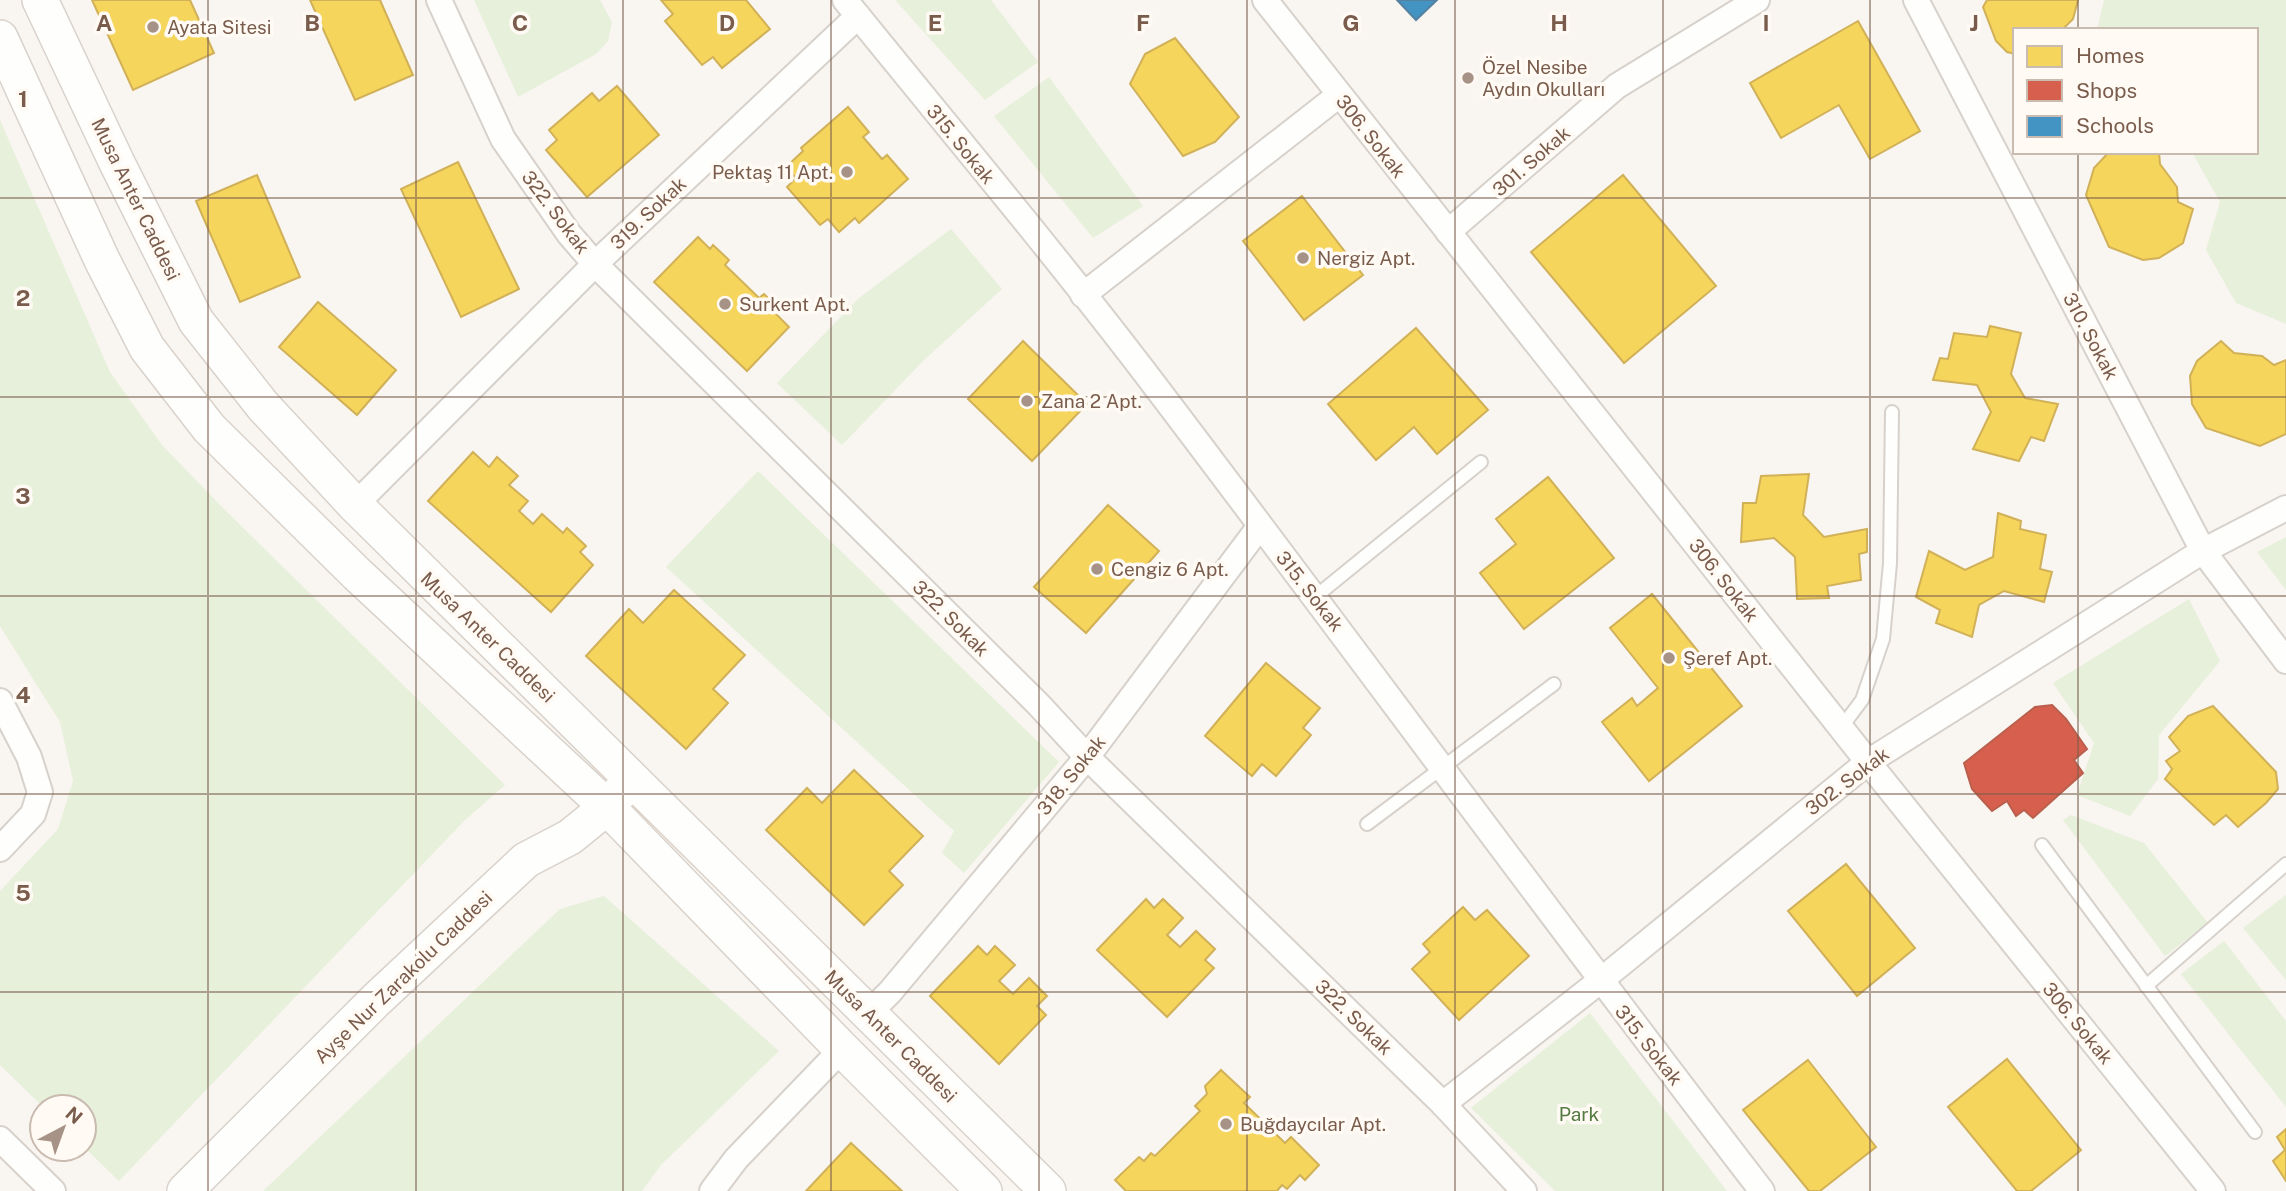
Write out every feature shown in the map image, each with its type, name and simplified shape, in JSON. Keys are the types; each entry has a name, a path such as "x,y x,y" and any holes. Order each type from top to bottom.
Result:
{"main road":[{"name":"Musa Anter Caddesi","path":"40,0 196,321 263,406 355,505 1048,1191"},
{"path":"0,38 102,260 147,348 209,428 357,574 607,807 984,1191"},
{"name":"Ayşe Nur Zarakolu Caddesi","path":"185,1191 376,1000 526,860 570,837 607,807 632,777"}],"street":[{"name":"322. Sokak","path":"439,0 503,139 569,234 595,264 1039,705 1087,757 1443,1104 1524,1191"},
{"name":"306. Sokak","path":"1265,0 1868,762 2213,1191"},
{"name":"301. Sokak","path":"1448,232 1617,86 1757,0"},
{"name":"310. Sokak","path":"1916,0 2203,551 2286,661"},
{"name":"319. Sokak","path":"355,505 851,8"},
{"name":"315. Sokak","path":"851,8 1160,392 1600,981 1762,1191"},
{"path":"1083,295 1339,95"},
{"name":"302. Sokak","path":"1443,1104 1600,981 1868,762 2203,551 2286,508"},
{"name":"318. Sokak","path":"868,1014 899,981 1087,757 1260,526"},
{"path":"0,701 29,757 40,792 33,814 0,849"},
{"path":"712,1191 736,1159 842,1049"},
{"path":"0,1139 53,1191"}],"lane":[{"path":"1841,728 1862,700 1883,639 1889,563 1892,412"},
{"path":"1315,597 1481,462"},
{"path":"1367,824 1553,684"},
{"path":"2042,845 2255,1132"},
{"path":"2146,986 2286,864"}],"green space":[{"path":"474,0 600,0 612,22 608,41 596,54 518,97"},
{"path":"897,0 991,0 1038,62 985,100"},
{"path":"2104,0 2286,0 2286,324 2236,303 2206,250 2220,202 2193,154 2258,154 2258,28 2097,28"},
{"path":"1049,77 1143,206 1093,238 994,116"},
{"path":"0,120 110,372 162,445 505,785 465,820 119,1181 98,1161 98,1093 29,1093 0,1065 0,891 58,829 73,781 60,722 0,626"},
{"path":"951,229 1002,289 924,360 842,445 777,383 859,298"},
{"path":"758,471 1059,762 964,873 942,853 954,831 666,567"},
{"path":"2286,537 2286,590 2257,552"},
{"path":"2189,599 2220,661 2159,735 2158,779 2130,816 2077,795 2094,743 2053,683"},
{"path":"2071,815 2144,843 2208,923 2165,956 2063,820"},
{"path":"2286,895 2286,980 2243,928"},
{"path":"604,896 779,1051 661,1165 642,1191 263,1191 560,909"},
{"path":"2224,941 2286,1021 2286,1107 2181,974"},
{"name":"Park","path":"1590,1013 1727,1191 1555,1191 1471,1108"}],"building: Homes":[{"name":"Ayata Sitesi","path":"92,0 190,0 214,53 133,90"},
{"path":"310,0 380,0 413,75 355,100"},
{"path":"661,0 746,0 770,29 722,68 713,57 702,65 665,21 673,14"},
{"path":"1987,0 2078,0 2073,19 2064,28 2013,28 2013,54 2007,52 1996,41 1983,7"},
{"path":"1858,21 1920,131 1870,159 1839,105 1781,138 1750,83"},
{"path":"1175,38 1239,117 1215,142 1183,156 1130,84 1145,54"},
{"path":"617,86 659,135 587,197 546,150 557,140 549,130 592,93 599,101"},
{"name":"Pektaş 11 Apt.","path":"848,107 869,132 863,137 882,159 887,155 908,179 859,223 855,218 839,232 828,219 820,225 787,187 796,178 786,167 803,151 801,148"},
{"path":"2107,154 2159,154 2160,164 2177,187 2178,202 2193,209 2183,243 2159,258 2143,260 2109,247 2086,195 2094,168"},
{"path":"458,162 519,289 461,317 401,189"},
{"path":"257,175 300,277 240,302 196,201"},
{"path":"1623,175 1716,286 1624,363 1531,252"},
{"name":"Nergiz Apt.","path":"1302,196 1363,275 1304,320 1243,241"},
{"name":"Surkent Apt.","path":"698,237 710,249 713,245 729,260 725,265 759,298 764,294 780,309 776,314 789,327 747,371 654,282"},
{"path":"318,302 396,370 357,415 279,347"},
{"path":"1990,326 2021,333 2011,374 2025,398 2058,404 2044,441 2031,437 2019,461 1973,449 1991,412 1977,385 1933,380 1940,358 1948,359 1954,333 1987,337"},
{"path":"1416,328 1488,410 1437,454 1414,427 1376,460 1328,404"},
{"name":"Zana 2 Apt.","path":"1023,341 1087,404 1032,461 968,399"},
{"path":"2221,341 2234,353 2262,356 2274,365 2286,360 2286,434 2260,446 2206,428 2192,404 2190,376 2197,361"},
{"path":"473,452 489,467 497,457 518,476 509,485 528,501 519,511 533,524 542,514 563,533 567,528 586,546 580,552 593,565 551,612 428,501"},
{"path":"1809,474 1803,515 1824,537 1867,529 1867,552 1859,554 1861,580 1827,586 1829,598 1797,599 1795,557 1774,538 1741,542 1743,503 1756,503 1761,476"},
{"path":"1548,477 1614,558 1524,629 1480,573 1516,544 1496,519"},
{"name":"Cengiz 6 Apt.","path":"1108,505 1159,551 1086,633 1034,587"},
{"path":"1998,513 2021,521 2020,529 2046,535 2040,569 2052,572 2044,602 2004,591 1979,605 1972,637 1936,623 1940,610 1916,597 1929,551 1965,570 1993,557"},
{"path":"674,590 745,655 713,689 728,703 686,749 586,656 629,609 643,623"},
{"name":"Şeref Apt.","path":"1652,594 1742,706 1649,781 1602,722 1632,698 1637,706 1658,688 1610,628"},
{"path":"1266,663 1320,708 1303,728 1311,735 1276,776 1262,764 1252,776 1205,736"},
{"path":"2213,706 2276,772 2278,789 2238,827 2226,815 2214,825 2165,779 2172,769 2166,761 2180,751 2169,737 2188,716"},
{"path":"854,770 923,836 889,871 903,885 864,925 766,830 807,788 822,803"},
{"path":"1846,864 1915,948 1857,996 1788,911"},
{"path":"1146,899 1154,908 1163,899 1183,918 1167,935 1180,947 1196,931 1215,949 1205,960 1214,968 1167,1017 1097,950"},
{"path":"1463,907 1475,920 1487,910 1529,956 1459,1020 1412,969 1430,952 1423,944"},
{"path":"978,946 987,955 995,946 1015,965 999,981 1013,994 1029,978 1047,996 1037,1006 1046,1015 999,1064 930,996"},
{"path":"2007,1059 2081,1150 2031,1191 2017,1191 1948,1107"},
{"path":"1808,1060 1876,1147 1820,1191 1809,1191 1743,1110"},
{"name":"Buğdaycılar Apt.","path":"1221,1070 1250,1097 1244,1103 1285,1143 1291,1137 1319,1165 1305,1180 1300,1175 1287,1189 1282,1185 1277,1191 1126,1191 1115,1180 1139,1157 1144,1161 1151,1153 1155,1156 1200,1111 1195,1106 1207,1094 1205,1086"},
{"path":"2286,1129 2286,1181 2273,1161 2285,1150 2277,1137"},
{"path":"851,1143 902,1191 806,1191"}],"building: Shops":[{"path":"2052,705 2066,719 2087,749 2074,760 2083,773 2033,818 2024,810 2016,816 2007,801 1992,811 1972,789 1964,763 2035,707"}],"building: Schools":[{"path":"1397,0 1437,0 1416,20"}],"place":[{"name":"Ayata Sitesi","path":"153,27"},
{"name":"Özel Nesibe Aydın Okulları","path":"1468,78"},
{"name":"Pektaş 11 Apt.","path":"847,172"},
{"name":"Nergiz Apt.","path":"1303,258"},
{"name":"Surkent Apt.","path":"725,304"},
{"name":"Zana 2 Apt.","path":"1027,401"},
{"name":"Cengiz 6 Apt.","path":"1097,569"},
{"name":"Şeref Apt.","path":"1669,658"},
{"name":"Buğdaycılar Apt.","path":"1226,1124"}]}
